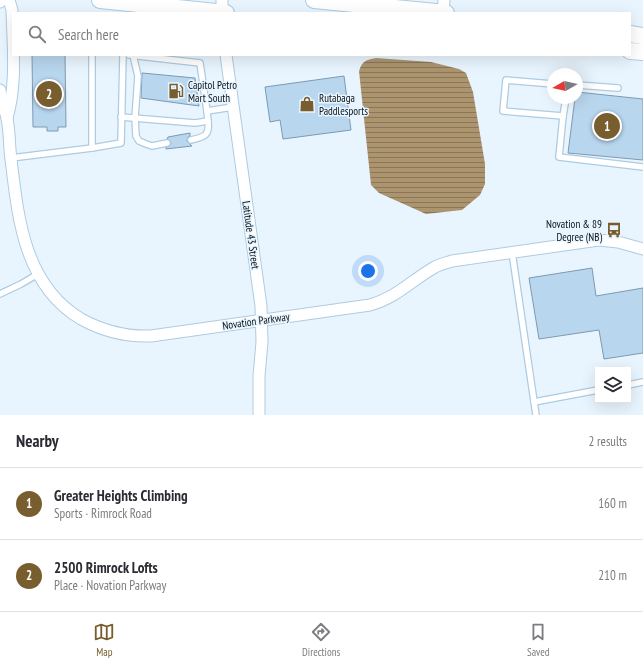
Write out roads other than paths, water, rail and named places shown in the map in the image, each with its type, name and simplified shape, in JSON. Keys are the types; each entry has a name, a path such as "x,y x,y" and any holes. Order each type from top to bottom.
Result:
{"main road":[{"path":"100,0 213,12"},
{"path":"314,0 433,12"},
{"path":"631,34 643,36"},
{"path":"631,51 643,52"}],"street":[{"name":"Novation Parkway","path":"8,0 12,12"},
{"path":"222,0 222,12"},
{"path":"443,12 444,0"},
{"name":"Novation Parkway","path":"7,118 12,103 13,56"},
{"name":"Latitude 43 Street","path":"226,56 262,320 262,342 258,376 259,415"},
{"name":"Novation Parkway","path":"0,90 2,104 7,118 11,158 25,244 32,265 44,284 58,301 74,315 97,327 126,335 161,335 370,305 382,302 391,297 436,266 452,261 599,240 618,242 643,249"}],"lane":[{"path":"92,56 92,148"},
{"path":"11,158 121,143 123,56"},
{"path":"135,56 138,76 135,118 136,136 139,141 152,146 167,143"},
{"path":"151,56 180,58 200,63"},
{"path":"191,140 204,137 209,127 199,56"},
{"path":"547,83 506,80 503,111 563,116"},
{"path":"583,85 618,88"},
{"path":"565,104 559,157 643,166"},
{"path":"207,111 233,107"},
{"path":"121,117 195,123 208,121"},
{"path":"512,252 536,415"},
{"path":"0,294 38,274"},
{"path":"631,384 643,382"},
{"path":"534,402 595,391"}],"place":[{"name":"Capitol Petro Mart South","path":"176,91"},
{"name":"2500 Rimrock Lofts","path":"49,94"},
{"name":"Rutabaga Paddlesports","path":"307,104"},
{"name":"Greater Heights Climbing","path":"607,126"},
{"name":"Novation & 89 Degree (NB)","path":"614,230"}]}
